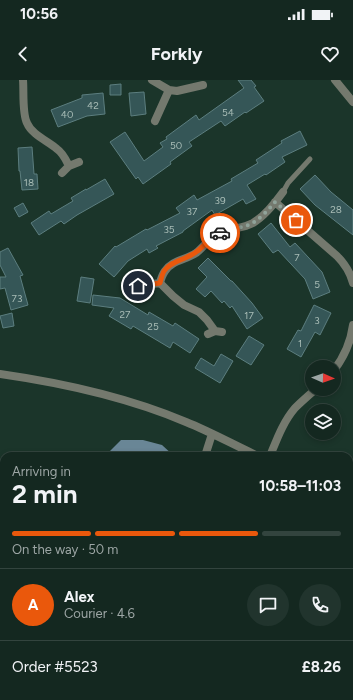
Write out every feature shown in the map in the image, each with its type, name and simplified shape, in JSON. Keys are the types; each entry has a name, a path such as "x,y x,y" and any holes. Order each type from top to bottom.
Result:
{"street":[{"path":"23,80 26,122 35,133 58,149 69,166"},
{"path":"152,80 169,90 177,91 203,85"},
{"path":"334,80 353,102"},
{"path":"155,121 169,90"},
{"path":"62,173 69,166 79,162"},
{"path":"160,283 164,272 168,267 175,262 196,253 216,235 223,231 243,227 252,223 275,202 283,192"},
{"path":"275,202 338,256 345,264 353,283"},
{"path":"138,286 160,283"},
{"path":"160,283 184,305 199,312 207,320 215,332"},
{"path":"340,360 348,343 353,328"},
{"path":"0,374 32,378 79,388 157,411 186,422 250,452"},
{"path":"272,452 281,431 294,409 308,396"},
{"path":"206,452 212,434"}],"lane":[{"path":"283,192 288,183 310,159"}],"water":[{"path":"121,440 143,440 162,445 170,452 110,452"}],"building":[{"path":"238,80 251,80 264,101 225,126 221,121 189,142 192,146 170,162 171,164 143,184 138,177 136,179 110,142 125,132 144,161 163,147 160,143 167,139 166,137 196,115 199,120 244,88"},
{"path":"121,84 121,95 110,95 110,85"},
{"path":"144,92 146,114 131,116 129,93"},
{"path":"103,93 105,114 87,116 58,127 51,110 82,98 82,95"},
{"path":"300,131 307,145 282,157 285,162 266,175 265,174 247,185 256,199 246,204 243,199 215,215 212,210 183,232 156,246 158,248 149,253 147,249 128,261 114,277 99,264 115,246 116,247 146,229 147,230 180,213 176,208 194,195 197,200 232,181 231,179 258,163 256,160 282,143 281,141"},
{"path":"32,147 34,174 37,174 38,189 22,190 18,148"},
{"path":"315,175 331,192 353,210 353,235 315,205 300,189"},
{"path":"105,179 114,194 64,224 61,221 39,235 31,223 49,211 51,214 73,201 71,198"},
{"path":"23,203 28,212 19,217 14,208"},
{"path":"271,223 290,247 295,243 322,272 330,292 313,299 305,279 278,250 273,253 258,234"},
{"path":"8,248 23,275 20,276 28,305 11,310 5,288 0,289 0,277 6,277 0,265 0,252"},
{"path":"208,258 232,281 252,303 263,318 247,329 232,306 230,308 224,301 222,303 211,291 205,297 196,289 207,277 198,268"},
{"path":"81,277 94,279 90,303 77,301"},
{"path":"93,295 120,298 148,315 149,312 173,326 175,323 199,339 190,353 173,342 170,348 133,326 131,329 109,316 114,308 92,305"},
{"path":"314,305 331,313 320,335 315,332 301,357 287,349 298,330 301,331"},
{"path":"12,313 14,326 3,328 0,316"},
{"path":"249,336 264,345 251,365 236,356"},
{"path":"221,354 233,361 220,383 195,368 201,358 214,366"}],"way so far":[{"path":"220,233 252,223 275,202 296,220"}],"route":[{"path":"138,286 160,283 164,272 168,267 175,262 196,253 210,239 220,233"}]}
